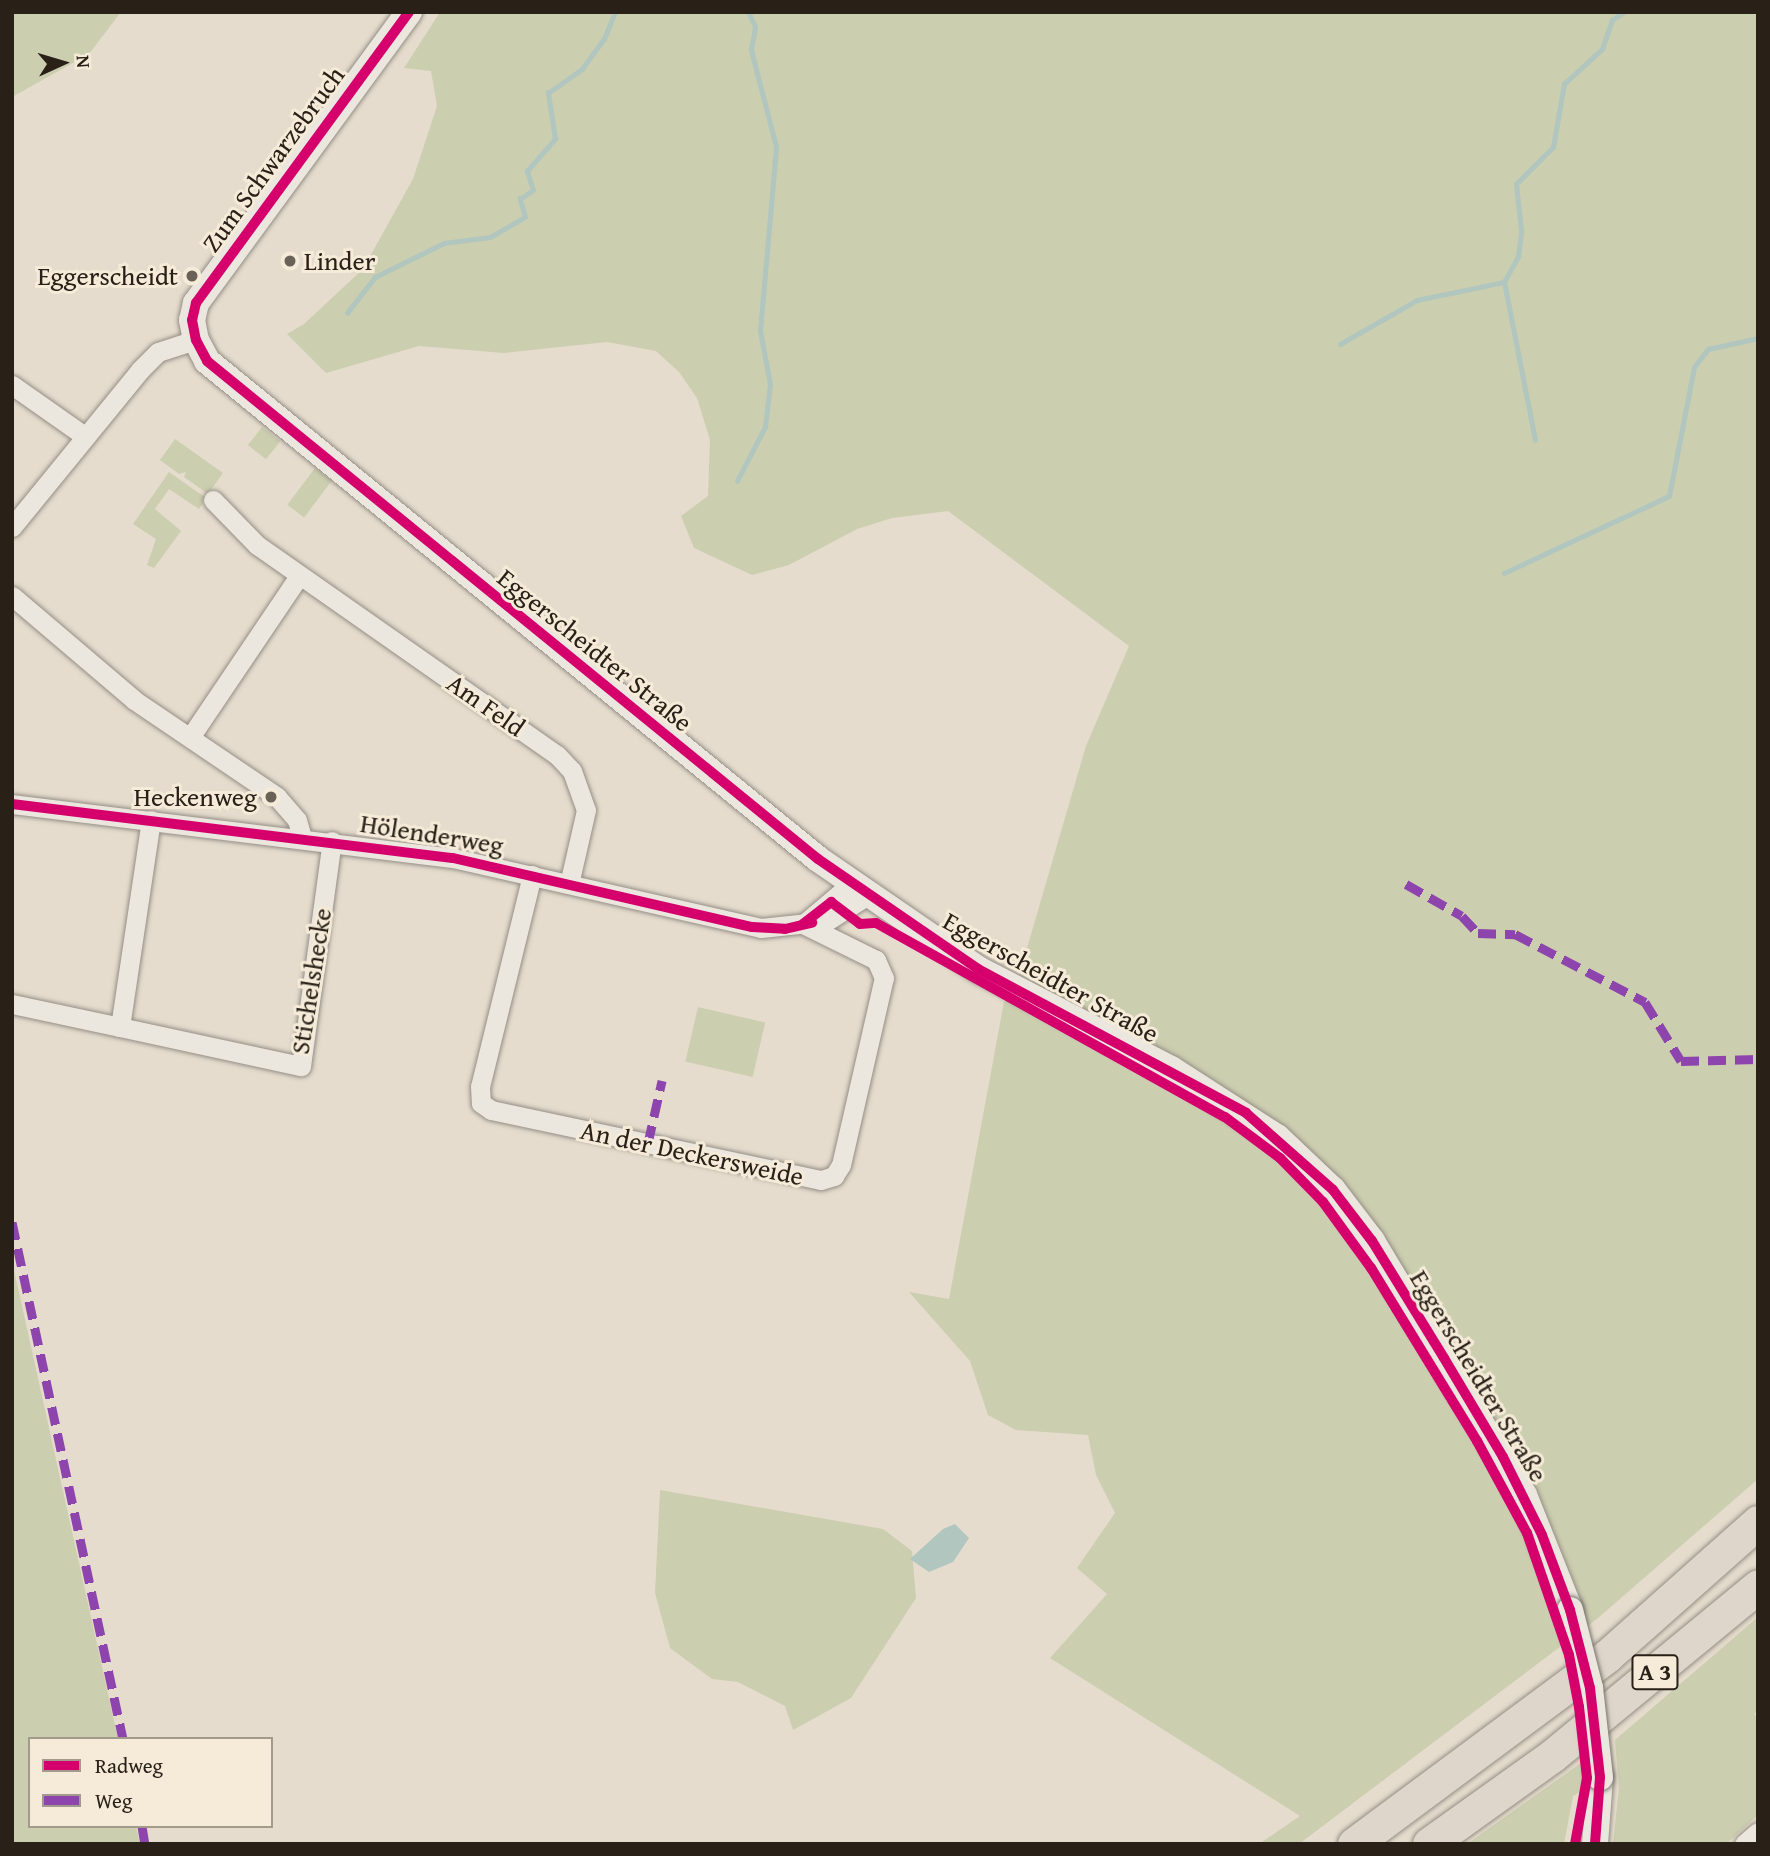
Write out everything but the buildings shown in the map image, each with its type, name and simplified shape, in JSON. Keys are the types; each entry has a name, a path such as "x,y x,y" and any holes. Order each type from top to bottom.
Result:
{"highway":[{"name":"A 3","path":"1354,1844 1607,1656 1758,1522"},
{"name":"A 3","path":"1429,1844 1552,1756 1758,1586"}],"street":[{"name":"Zum Schwarzebruch","path":"196,340 192,320 196,303 409,12"},
{"path":"12,527 158,352 196,340"},
{"name":"Eggerscheidter Straße","path":"196,340 223,378 860,889 978,968 1246,1113 1333,1190 1372,1241 1503,1457 1542,1535 1570,1609 1590,1688 1600,1777 1595,1844"},
{"path":"12,385 86,437"},
{"name":"Am Feld","path":"213,500 257,545 557,755 572,771 586,810 569,884"},
{"path":"191,736 299,576"},
{"path":"12,597 79,657 277,797 297,820 302,838"},
{"name":"Hölenderweg","path":"12,804 332,841 453,858 751,927 803,925 835,918 860,889"},
{"path":"120,1027 151,820"},
{"name":"Stichelshecke","path":"12,1004 301,1066 332,841"},
{"name":"An der Deckersweide","path":"531,875 480,1086 481,1103 491,1110 828,1179 841,1165 884,978 876,960 803,925"},
{"path":"1744,1844 1758,1832"}],"green space":[{"path":"12,12 121,12 89,54 12,97"},
{"path":"440,12 1758,12 1758,1479 1598,1618 1299,1844 1259,1844 1300,1816 1050,1658 1107,1594 1077,1568 1115,1513 1096,1475 1088,1435 1016,1430 988,1415 970,1361 909,1292 949,1299 1004,1002 1020,972 1086,746 1129,646 948,511 892,518 857,529 789,565 752,575 694,548 681,516 708,496 710,440 697,398 679,372 656,351 607,342 504,353 419,346 326,373 287,334 304,324 363,269 413,179 437,106 431,71 404,68"},
{"path":"262,427 280,441 266,459 248,445"},
{"path":"175,439 223,473 208,494 184,477 186,472 179,474 160,460"},
{"path":"315,468 332,481 304,517 287,505"},
{"path":"169,472 206,498 199,509 169,489 155,509 181,531 154,568 147,565 156,539 133,524"},
{"path":"698,1007 765,1023 753,1077 685,1062"},
{"path":"12,1261 118,1737 28,1737 28,1828 136,1828 140,1844 12,1844"},
{"path":"660,1490 883,1529 912,1551 916,1598 851,1698 793,1730 785,1706 738,1682 712,1679 670,1648 655,1593"},
{"path":"1758,1617 1758,1710 1754,1714 1758,1719 1758,1815 1726,1844 1613,1844 1619,1788 1615,1740"},
{"path":"1581,1763 1583,1790 1573,1796 1564,1844 1467,1844"}],"water":[{"path":"955,1524 969,1538 953,1562 929,1572 910,1559 943,1529"}],"waterway":[{"path":"347,313 375,277 444,243 490,237 525,217 520,199 533,190 527,171 555,139 548,93 582,69 604,39 615,12"},
{"path":"737,481 765,427 770,384 760,331 776,147 751,50 755,27 748,12"},
{"path":"1535,440 1504,282 1518,257 1521,231 1516,184 1553,147 1564,84 1602,49 1612,20 1624,12"},
{"path":"1340,344 1417,300 1504,282"},
{"path":"1504,573 1669,496 1694,367 1708,349 1758,338"}],"marked path":[{"path":"1406,884 1462,916 1478,933 1515,934 1645,1002 1681,1061 1758,1059"},
{"path":"648,1143 662,1081"},
{"path":"12,1222 123,1737"},
{"path":"142,1828 145,1844"}],"cycle path":[{"path":"409,12 196,303 192,320 196,340 207,361 818,859 978,969 1246,1113 1333,1190 1372,1241 1444,1358 1503,1457 1542,1535 1570,1610 1590,1688 1600,1777 1595,1844"},
{"path":"12,804 453,858 752,927 785,929 812,923"},
{"path":"803,924 831,902 860,924 876,923 1225,1117 1280,1158 1323,1202 1371,1268 1477,1441 1527,1533 1569,1655 1579,1707 1587,1778 1575,1844"}],"place":[{"name":"Linder","path":"290,261"},
{"name":"Eggerscheidt","path":"192,276"},
{"name":"Heckenweg","path":"271,797"}]}
